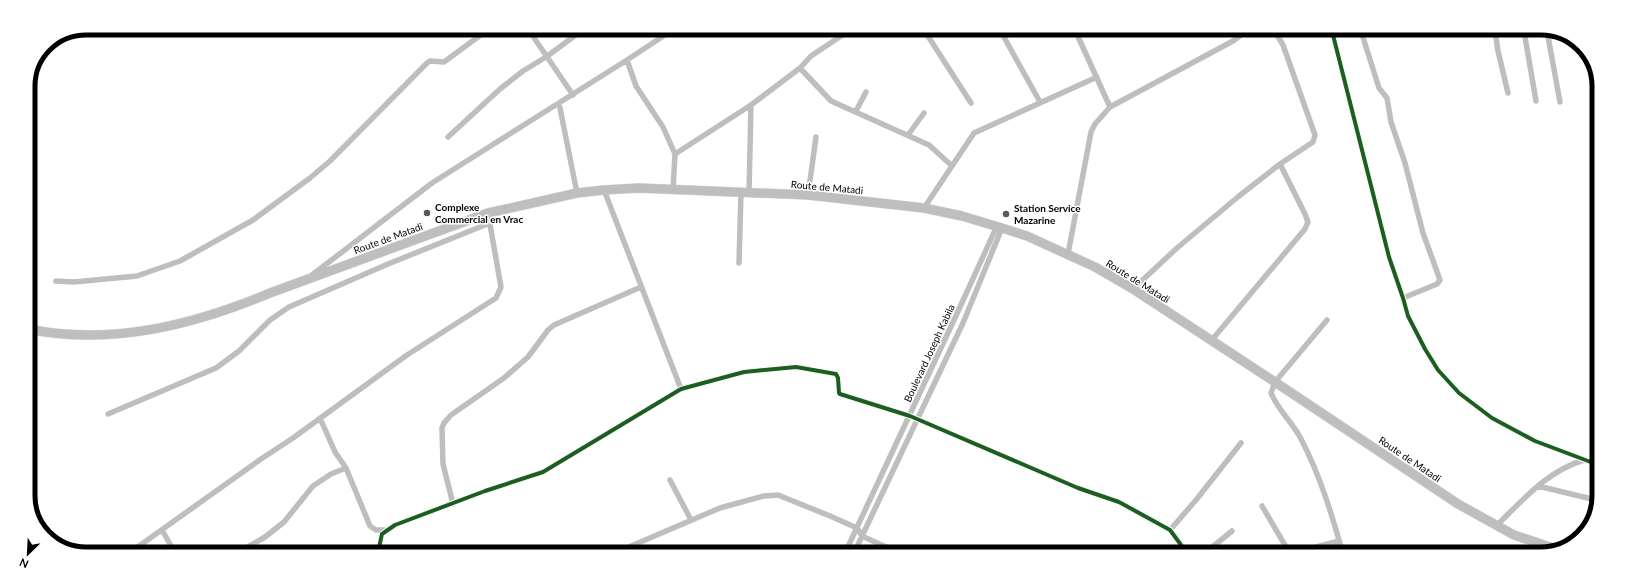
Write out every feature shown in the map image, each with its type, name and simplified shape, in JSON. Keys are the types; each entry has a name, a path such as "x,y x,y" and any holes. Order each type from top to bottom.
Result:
{"highway":[{"name":"Route de Matadi","path":"35,330 62,334 91,335 136,332 170,327 235,308 488,213 577,193 640,188 745,192 808,195 924,208 962,216 1000,227 1068,254 1095,267 1133,289 1458,504 1514,535 1549,547"}],"street":[{"path":"56,281 74,282 137,276 180,261 253,220 310,178 330,161 427,63 430,61 446,61 481,35"},
{"path":"532,35 573,94"},
{"path":"448,137 523,71 576,35"},
{"path":"304,281 432,183 665,35"},
{"path":"675,154 751,105 800,68 811,56 842,35"},
{"path":"927,35 971,103"},
{"path":"1003,35 1040,102"},
{"path":"1077,35 1110,107"},
{"path":"1068,254 1091,132 1095,124 1110,107 1233,41 1241,35"},
{"path":"1133,289 1177,248 1280,164 1312,142 1315,135 1283,44 1277,35"},
{"path":"1333,35 1389,257 1408,316 1424,350 1438,370 1459,392 1492,418 1535,442 1592,463"},
{"path":"1362,35 1379,88 1386,98 1391,122 1423,233 1440,280 1437,284 1403,298"},
{"path":"1496,35 1508,93"},
{"path":"1525,35 1536,101"},
{"path":"1548,35 1560,102"},
{"path":"627,60 636,86 663,127 675,154 673,190"},
{"path":"800,68 831,101 929,145 952,166"},
{"path":"924,208 970,137 978,130 1096,76"},
{"path":"856,111 866,92"},
{"path":"559,103 577,193"},
{"path":"739,263 751,105"},
{"path":"908,135 924,113"},
{"path":"808,195 816,137"},
{"path":"1211,340 1305,229 1308,222 1280,164"},
{"path":"604,190 681,389"},
{"path":"138,547 407,355 496,298 501,287 488,213"},
{"path":"108,414 216,368 234,355 270,320 289,306 490,223"},
{"name":"Boulevard Joseph Kabila","path":"848,547 1000,227"},
{"name":"Boulevard Joseph Kabila","path":"857,547 963,323 1000,227"},
{"path":"453,504 443,464 442,451 442,428 451,415 504,378 528,357 548,330 554,325 641,287"},
{"path":"1327,320 1275,382 1271,393 1293,426 1308,453 1328,502 1341,547"},
{"path":"379,547 382,534 395,525 485,491 543,472 681,389 744,372 796,367 836,374 840,394 910,416 1078,488 1118,502 1170,530 1183,547"},
{"path":"320,418 335,452 346,468 370,526 376,530 386,530"},
{"path":"1170,530 1241,443"},
{"path":"1496,526 1538,486 1571,464 1584,460"},
{"path":"248,547 265,537 284,522 313,486 331,474 346,468"},
{"path":"670,480 691,520"},
{"path":"1538,486 1592,499"},
{"path":"628,547 720,508 764,496 778,495 857,528 862,536 886,547"},
{"path":"1262,506 1286,547"},
{"path":"162,530 172,547"},
{"path":"1212,547 1232,531"},
{"path":"1316,547 1339,541"}],"cycle path":[{"path":"1333,35 1389,257 1408,316 1425,349 1438,370 1459,393 1492,418 1535,441 1592,462"},
{"path":"379,547 382,534 395,525 485,491 543,472 681,389 744,372 796,367 836,374 840,394 910,416 1078,488 1119,502 1170,530 1183,547"}],"place":[{"name":"Complexe Commercial en Vrac","path":"427,213"},
{"name":"Station Service Mazarine","path":"1006,214"}]}
